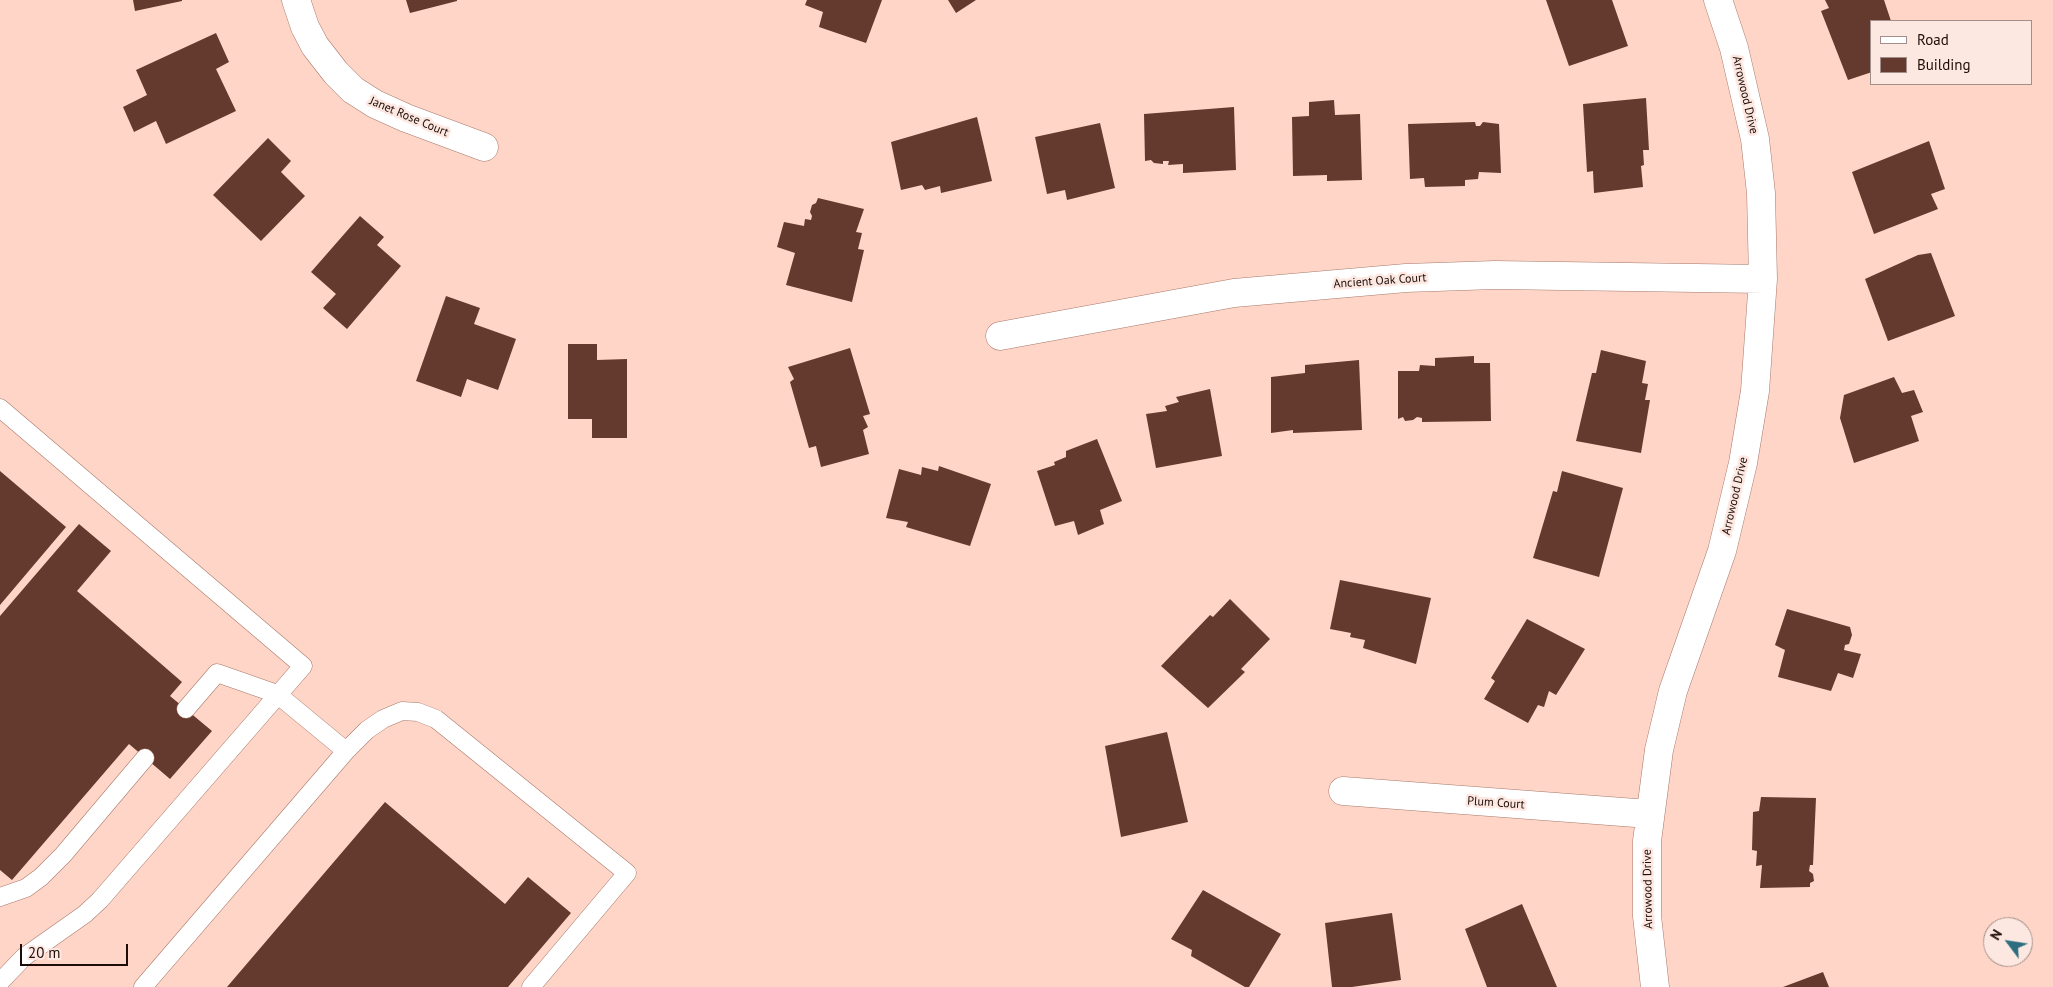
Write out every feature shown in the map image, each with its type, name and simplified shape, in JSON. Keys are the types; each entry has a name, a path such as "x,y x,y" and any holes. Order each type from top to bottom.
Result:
{"street":[{"name":"Janet Rose Court","path":"296,0 305,27 315,46 336,73 353,90 374,104 406,118 484,147"},
{"name":"Arrowood Drive","path":"1655,987 1647,916 1649,814 1659,750 1673,691 1722,551 1743,463 1755,392 1763,279 1761,192 1755,139 1734,48 1718,0"},
{"name":"Ancient Oak Court","path":"1000,336 1234,293 1406,278 1495,275 1763,279"},
{"name":"Plum Court","path":"1343,791 1649,814"}],"lane":[{"path":"0,408 303,666 100,900 86,914 24,957 0,982"},
{"path":"186,709 217,673 277,694 346,751"},
{"path":"143,987 346,751 375,724 402,711 418,712 436,718 627,873 531,987"},
{"path":"0,897 26,888 41,877 63,855 145,758"}],"building":[{"path":"133,0 182,0 182,1 135,11"},
{"path":"406,0 457,0 457,1 410,13"},
{"path":"807,0 882,0 866,43 819,27 823,12 805,5"},
{"path":"948,0 976,0 956,13"},
{"path":"1546,0 1612,0 1628,46 1569,66"},
{"path":"1825,0 1884,0 1891,20 1870,20 1870,73 1848,80 1821,11 1829,8"},
{"path":"216,33 229,62 216,69 236,111 166,144 156,121 134,132 123,107 147,95 136,70"},
{"path":"1646,98 1649,150 1643,150 1644,165 1641,166 1643,187 1594,193 1593,171 1587,172 1583,104"},
{"path":"1334,100 1335,115 1360,114 1362,180 1327,181 1327,175 1293,176 1292,117 1309,116 1309,102"},
{"path":"1234,107 1236,170 1183,173 1183,164 1168,165 1169,161 1163,161 1163,164 1154,163 1151,160 1145,161 1144,114"},
{"path":"977,117 992,181 941,193 940,186 925,190 922,185 901,190 891,142"},
{"path":"1475,122 1476,126 1480,126 1483,122 1499,124 1501,173 1479,172 1478,179 1465,180 1465,186 1425,187 1424,178 1410,179 1408,124"},
{"path":"1100,123 1115,188 1067,200 1065,190 1047,194 1035,137"},
{"path":"268,138 291,161 281,172 305,196 261,241 213,195"},
{"path":"1929,141 1945,189 1931,194 1938,209 1874,234 1852,172"},
{"path":"818,198 864,209 856,232 862,233 858,249 864,250 852,302 786,285 795,253 777,247 784,222 804,226 805,219 811,220 810,212 812,205 816,203"},
{"path":"360,216 384,237 377,245 401,266 347,329 323,308 336,294 311,272"},
{"path":"1931,253 1955,316 1888,341 1865,279 1918,255"},
{"path":"446,296 480,308 474,324 516,339 498,390 467,379 461,397 416,381"},
{"path":"568,344 597,344 597,360 627,359 627,438 592,438 592,419 568,419"},
{"path":"850,348 870,414 863,416 868,427 863,430 869,454 821,467 816,446 809,448 790,382 794,379 788,367"},
{"path":"1601,350 1646,361 1642,383 1648,384 1645,400 1650,400 1641,453 1576,441 1592,373 1596,373"},
{"path":"1474,356 1474,363 1490,363 1491,421 1422,422 1422,418 1417,417 1413,420 1405,421 1403,417 1398,419 1398,371 1419,371 1420,365 1435,366 1435,358"},
{"path":"1359,360 1362,430 1293,433 1293,430 1271,433 1271,377 1305,373 1305,365"},
{"path":"1894,377 1902,393 1914,390 1923,412 1911,416 1919,441 1854,463 1840,418 1844,395"},
{"path":"1210,389 1222,456 1156,468 1146,414 1167,411 1165,406 1179,402 1176,397"},
{"path":"1097,439 1122,501 1100,510 1104,524 1078,535 1074,521 1055,526 1037,471 1055,465 1054,462 1066,457 1066,451"},
{"path":"939,466 991,484 970,546 906,527 908,522 886,518 899,469 921,475 922,467 938,471"},
{"path":"0,471 66,527 0,605"},
{"path":"1562,471 1623,488 1599,577 1533,558 1553,491 1557,492"},
{"path":"79,524 111,551 77,591 182,682 170,696 212,731 170,779 129,744 12,880 0,870 0,616"},
{"path":"1340,580 1431,598 1416,664 1363,648 1365,640 1350,637 1351,633 1330,629"},
{"path":"1230,599 1270,639 1241,669 1245,672 1208,708 1161,666 1210,615 1213,617"},
{"path":"1787,609 1850,627 1852,635 1849,644 1845,645 1844,650 1861,654 1853,678 1838,673 1831,691 1778,677 1785,650 1775,645"},
{"path":"1527,619 1585,649 1556,695 1549,691 1544,707 1538,705 1528,723 1484,699 1495,681 1491,678"},
{"path":"1167,732 1188,822 1121,837 1105,746"},
{"path":"1761,797 1816,798 1813,865 1810,865 1809,871 1813,874 1814,881 1810,883 1810,887 1760,888 1762,865 1756,866 1757,851 1752,850 1753,812 1759,811"},
{"path":"385,802 505,904 528,877 571,913 508,987 227,987"},
{"path":"1203,890 1281,934 1249,987 1245,987 1191,956 1192,950 1171,939"},
{"path":"1522,904 1557,987 1487,987 1465,929"},
{"path":"1392,913 1401,980 1352,987 1332,987 1325,923"},
{"path":"1823,972 1829,987 1783,987"}]}
